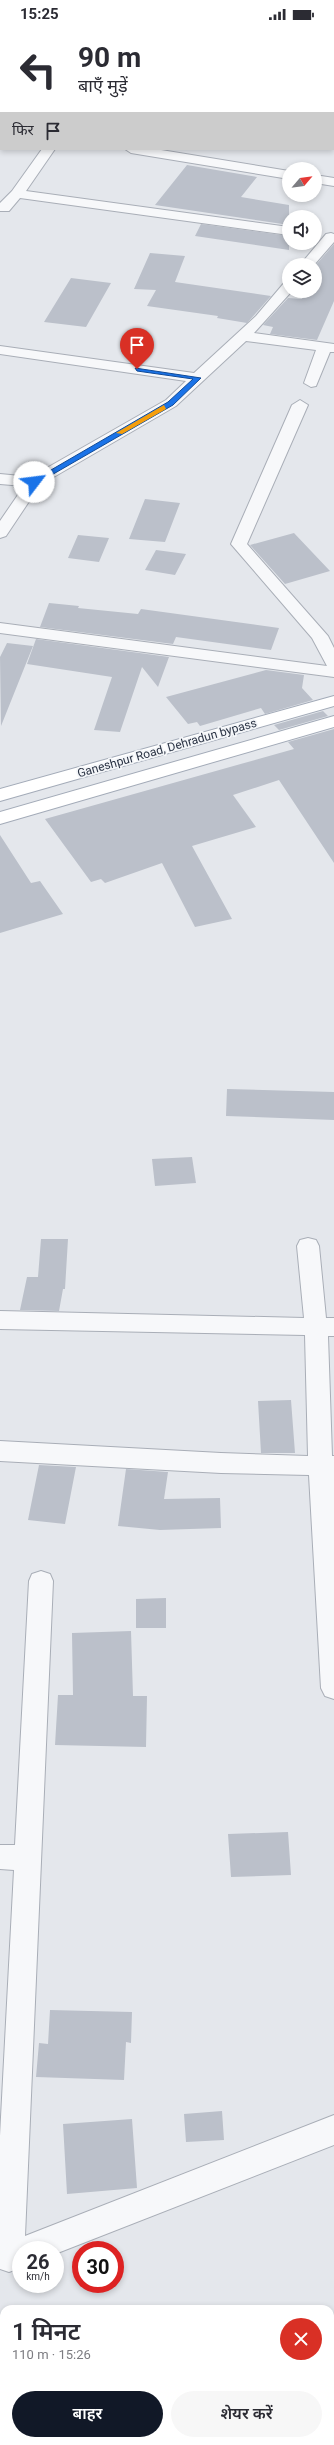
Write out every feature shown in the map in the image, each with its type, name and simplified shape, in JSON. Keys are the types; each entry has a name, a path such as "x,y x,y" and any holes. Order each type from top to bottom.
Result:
{"main road":[{"name":"Ganeshpur Road, Dehradun bypass","path":"0,795 334,701"},
{"path":"0,818 334,721"}],"street":[{"path":"1,209 17,194 48,150"},
{"path":"137,150 282,173"},
{"path":"322,180 334,182"},
{"path":"17,194 282,231"},
{"path":"322,235 333,235"},
{"path":"313,258 333,235"},
{"path":"0,532 34,482 171,403 261,319 282,294"},
{"path":"243,336 329,348 311,383"},
{"path":"0,350 198,378"},
{"path":"300,405 239,544 319,636 334,664"},
{"path":"0,479 34,482"},
{"path":"0,628 334,672"},
{"path":"308,1246 325,1327 327,1466 334,1688"},
{"path":"0,1320 151,1321 325,1327"},
{"path":"0,1451 221,1464 327,1466"},
{"path":"14,2241 28,1858 41,1581"},
{"path":"0,1857 28,1858"},
{"path":"50,2241 334,2130"}],"building":[{"path":"187,165 257,177 241,197 289,205 289,210 282,210 282,224 155,205"},
{"path":"201,224 282,235 282,249 195,236"},
{"path":"334,244 334,301 317,340 270,334 273,327 263,325 288,298 322,298 322,258"},
{"path":"150,253 185,256 175,282 271,296 247,323 217,318 218,316 147,306 156,290 134,289"},
{"path":"71,278 111,283 86,327 44,322"},
{"path":"145,499 180,503 165,542 129,539"},
{"path":"294,533 330,571 285,584 250,545"},
{"path":"78,535 109,538 99,562 68,558"},
{"path":"156,550 186,554 175,575 145,570"},
{"path":"49,603 79,606 78,608 138,614 141,609 279,628 271,650 176,637 173,644 40,627"},
{"path":"36,639 169,657 158,687 142,667 120,732 94,730 112,677 27,664"},
{"path":"7,643 33,646 1,726 0,657"},
{"path":"266,670 304,675 302,688 313,700 265,714 261,708 200,726 197,722 188,724 166,697"},
{"path":"323,711 328,716 279,730 274,725"},
{"path":"334,729 334,863 279,780 233,795 256,827 192,846 232,919 195,927 162,863 105,883 101,879 91,882 45,819 294,749 288,742"},
{"path":"0,835 31,883 40,881 63,914 0,933"},
{"path":"227,1089 334,1092 334,1120 226,1116"},
{"path":"192,1157 196,1183 155,1186 152,1159"},
{"path":"41,1239 68,1239 65,1289 63,1289 59,1311 20,1310 27,1277 38,1277"},
{"path":"291,1400 295,1453 261,1453 258,1401"},
{"path":"39,1465 76,1467 65,1524 28,1520"},
{"path":"126,1469 168,1472 164,1499 220,1498 221,1528 160,1530 118,1526"},
{"path":"166,1598 166,1628 136,1628 136,1599"},
{"path":"131,1631 133,1696 147,1696 146,1747 55,1745 58,1695 73,1695 72,1633"},
{"path":"288,1832 291,1875 231,1877 228,1834"},
{"path":"50,2010 132,2012 131,2043 126,2042 124,2080 36,2077 39,2043 48,2044"},
{"path":"222,2111 224,2140 186,2142 184,2114"},
{"path":"132,2119 137,2188 67,2194 63,2124"}],"slow traffic":[{"path":"119,433 164,407"}],"route":[{"path":"34,482 171,403 198,378 137,369"}]}
